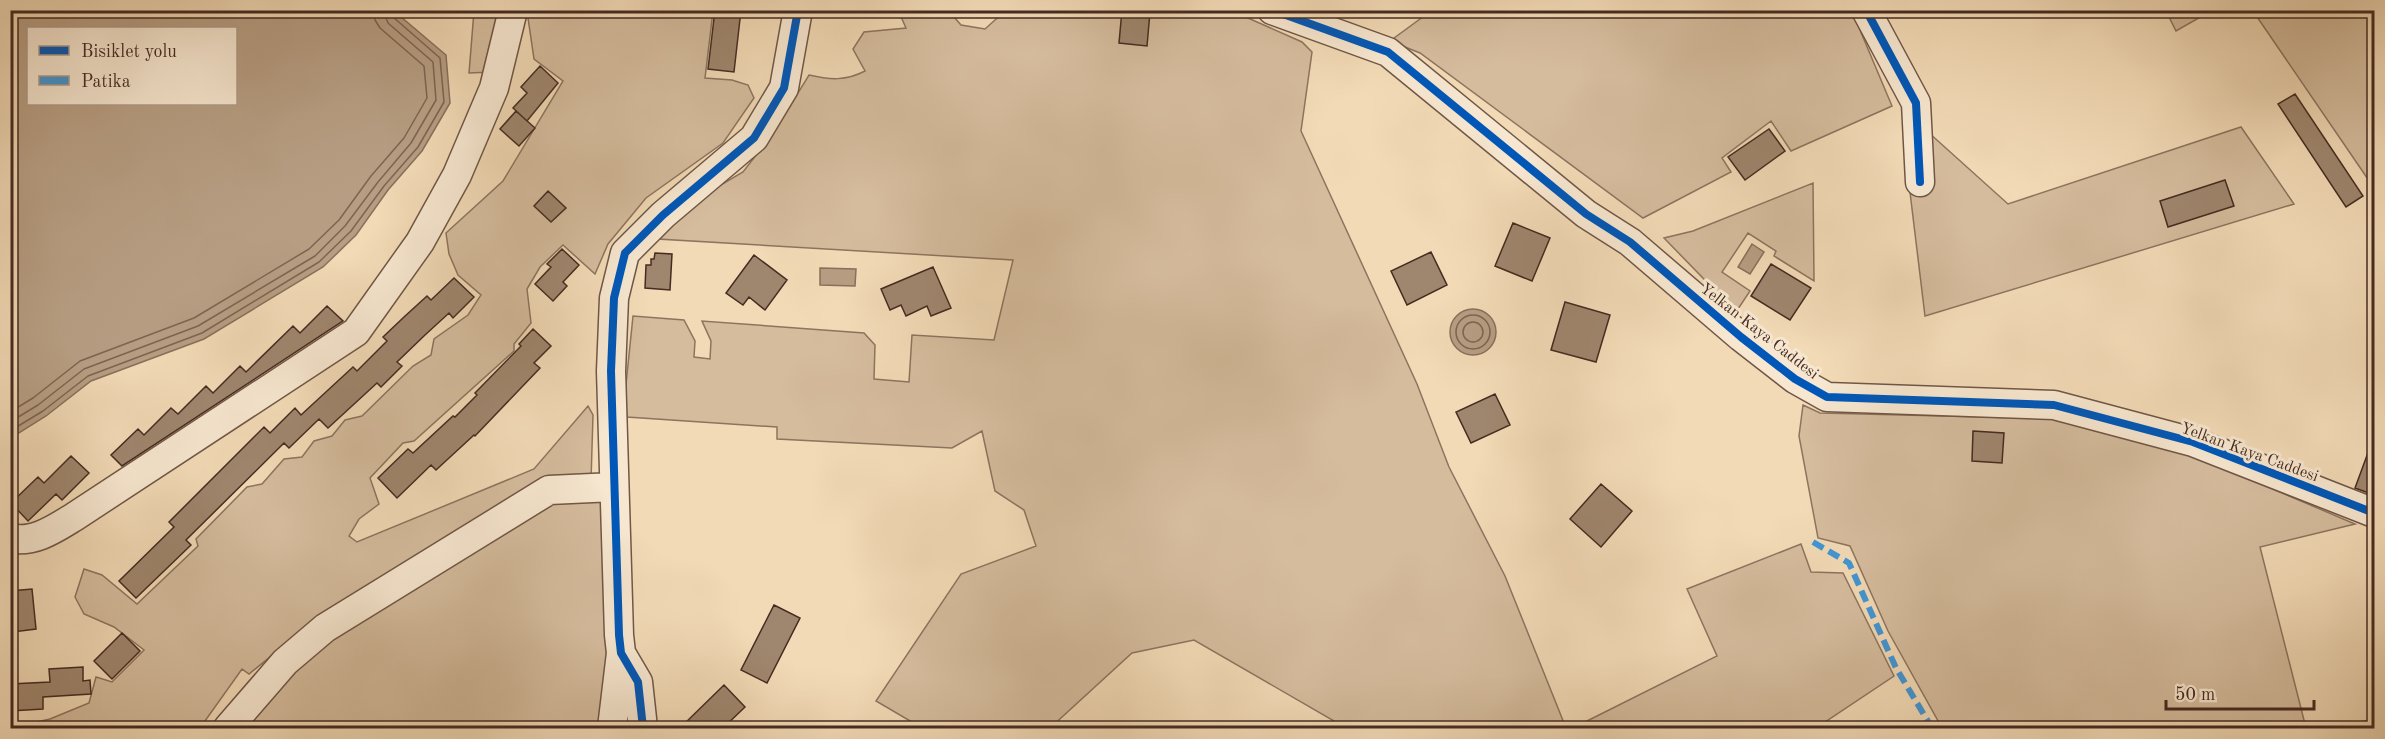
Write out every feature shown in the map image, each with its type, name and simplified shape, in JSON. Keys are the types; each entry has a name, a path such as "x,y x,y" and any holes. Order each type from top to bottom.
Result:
{"street":[{"path":"10,538 43,535 75,517 356,332 420,242 457,175 494,88 513,10"},
{"path":"612,729 621,653 611,371 614,298 625,253 663,215 754,138 784,88 798,10"},
{"path":"1866,10 1916,103 1920,182"},
{"name":"Yelkan Kaya Caddesi","path":"1281,12 1388,52 1587,214 1630,242 1741,337 1795,378 1827,397 2054,405 2193,442 2374,513"},
{"path":"228,729 285,662 325,628 549,490 614,487"},
{"path":"621,653 638,682 643,729"}],"shaded area":[{"path":"898,10 949,11 961,25 985,29 1005,11 1230,10 1302,42 1312,52 1301,131 1417,384 1449,467 1505,576 1566,728 1346,728 1194,640 1132,653 1050,728 922,728 876,701 961,574 1036,546 1024,510 995,491 982,431 952,448 777,439 777,427 627,417 625,394 633,316 684,320 695,341 694,357 710,359 711,341 702,321 864,333 875,345 874,379 909,382 912,335 994,340 1013,260 658,239 697,199 743,172 774,132 809,75 838,79 865,71 853,49 864,32 906,28"},
{"path":"474,11 506,11 493,72 469,73"},
{"path":"527,11 713,11 705,78 732,80 748,85 754,98 723,143 646,198 608,244 595,274 563,245 540,267 527,289 531,323 514,344 514,351 414,441 403,443 370,478 379,504 359,519 349,536 357,542 534,469 588,406 593,415 591,481 313,622 249,674 242,669 200,728 11,728 10,719 14,727 50,719 89,703 96,677 112,682 144,650 114,627 84,614 75,597 84,569 102,575 137,604 198,546 196,539 247,487 262,484 284,459 302,457 314,441 332,436 345,420 362,416 413,366 431,355 434,339 468,315 481,295 458,275 449,254 446,233 503,181 563,81 534,59"},
{"path":"1431,11 1852,11 1892,106 1791,151 1771,121 1722,158 1731,172 1643,218 1420,53 1390,41"},
{"path":"2166,11 2211,11 2176,31"},
{"path":"2253,11 2374,11 2374,188"},
{"path":"1908,114 2008,204 2241,127 2294,204 1925,316 1905,151"},
{"path":"1813,183 1814,281 1774,256 1776,251 1748,233 1722,272 1750,291 1736,312 1664,238 1693,231"},
{"path":"1803,405 1820,413 2068,419 2186,452 2355,524 2260,547 2306,728 1942,728 1888,631 1850,546 1818,538 1799,436"},
{"path":"601,497 607,658 601,728 245,728 282,676 361,616 550,501"},
{"path":"1801,544 1811,572 1843,573 1894,676 1816,728 1573,728 1717,656 1687,589"},
{"path":"2374,719 2374,728 2332,728"}],"water":[{"path":"11,10 394,11 446,55 450,103 422,151 388,190 356,235 323,267 204,339 91,381 46,416 11,438"},
{"path":"1752,244 1764,252 1750,274 1738,267"},
{"path":"820,268 856,269 855,286 820,285"},
{"path":"1473,309 1482,310 1489,316 1495,323 1495,341 1489,348 1482,354 1473,355 1464,354 1457,348 1451,341 1450,332 1451,323 1457,316 1464,310"}],"building":[{"path":"715,10 741,10 734,72 708,69"},
{"path":"1122,10 1150,12 1147,46 1119,43"},
{"path":"540,66 558,83 527,121 513,108 527,93 521,87"},
{"path":"2295,94 2363,196 2346,207 2278,104"},
{"path":"516,111 535,128 519,146 500,129"},
{"path":"1769,129 1785,151 1745,180 1728,157"},
{"path":"2225,180 2234,206 2168,227 2160,201"},
{"path":"548,191 566,208 551,222 534,206"},
{"path":"1513,223 1550,238 1532,281 1495,266"},
{"path":"562,249 579,265 563,282 567,286 553,301 535,284 551,267 547,264"},
{"path":"1431,252 1447,285 1407,305 1391,271"},
{"path":"655,253 672,254 670,290 645,288 646,265 651,265 651,259 654,259"},
{"path":"754,255 787,280 765,310 749,297 743,305 726,293"},
{"path":"1771,264 1811,288 1790,320 1751,296"},
{"path":"933,267 951,308 931,316 927,306 906,316 901,305 890,310 881,289"},
{"path":"454,278 474,297 453,318 449,313 397,362 402,366 381,387 377,383 328,428 319,419 289,448 284,443 186,540 191,545 136,598 119,581 174,527 169,522 264,427 270,433 295,408 301,415 353,367 357,371 387,341 383,337 427,296 431,300"},
{"path":"1565,302 1610,315 1596,362 1551,350"},
{"path":"327,306 343,321 122,466 111,455 138,429 144,435 171,408 178,414 206,386 213,393 240,366 246,372 293,326 300,333"},
{"path":"533,329 551,346 534,363 540,368 475,436 436,470 431,465 397,498 378,478 408,449 413,453 453,416 455,417 521,346 519,344"},
{"path":"1495,394 1510,425 1471,443 1456,412"},
{"path":"1973,431 2004,433 2002,463 1972,461"},
{"path":"2374,440 2374,495 2355,488"},
{"path":"71,456 89,473 62,500 56,494 28,521 11,503 38,477 44,483"},
{"path":"1601,484 1632,511 1601,547 1570,519"},
{"path":"32,589 36,629 13,632 10,591"},
{"path":"774,605 800,618 767,683 741,670"},
{"path":"122,633 140,651 112,679 94,661"},
{"path":"83,667 83,681 90,680 91,694 43,697 43,709 10,711 10,684 50,682 49,669"},
{"path":"724,685 745,707 722,729 679,729"}],"marked path":[{"path":"1813,542 1849,563 1896,668 1932,728"}],"cycle path":[{"path":"643,728 638,682 621,653 619,635 611,371 614,298 625,253 663,215 754,138 784,88 798,10"},
{"path":"1272,10 1388,52 1586,214 1630,242 1741,337 1795,379 1827,397 2054,405 2193,442 2374,513"},
{"path":"1866,10 1916,103 1920,182"}]}
